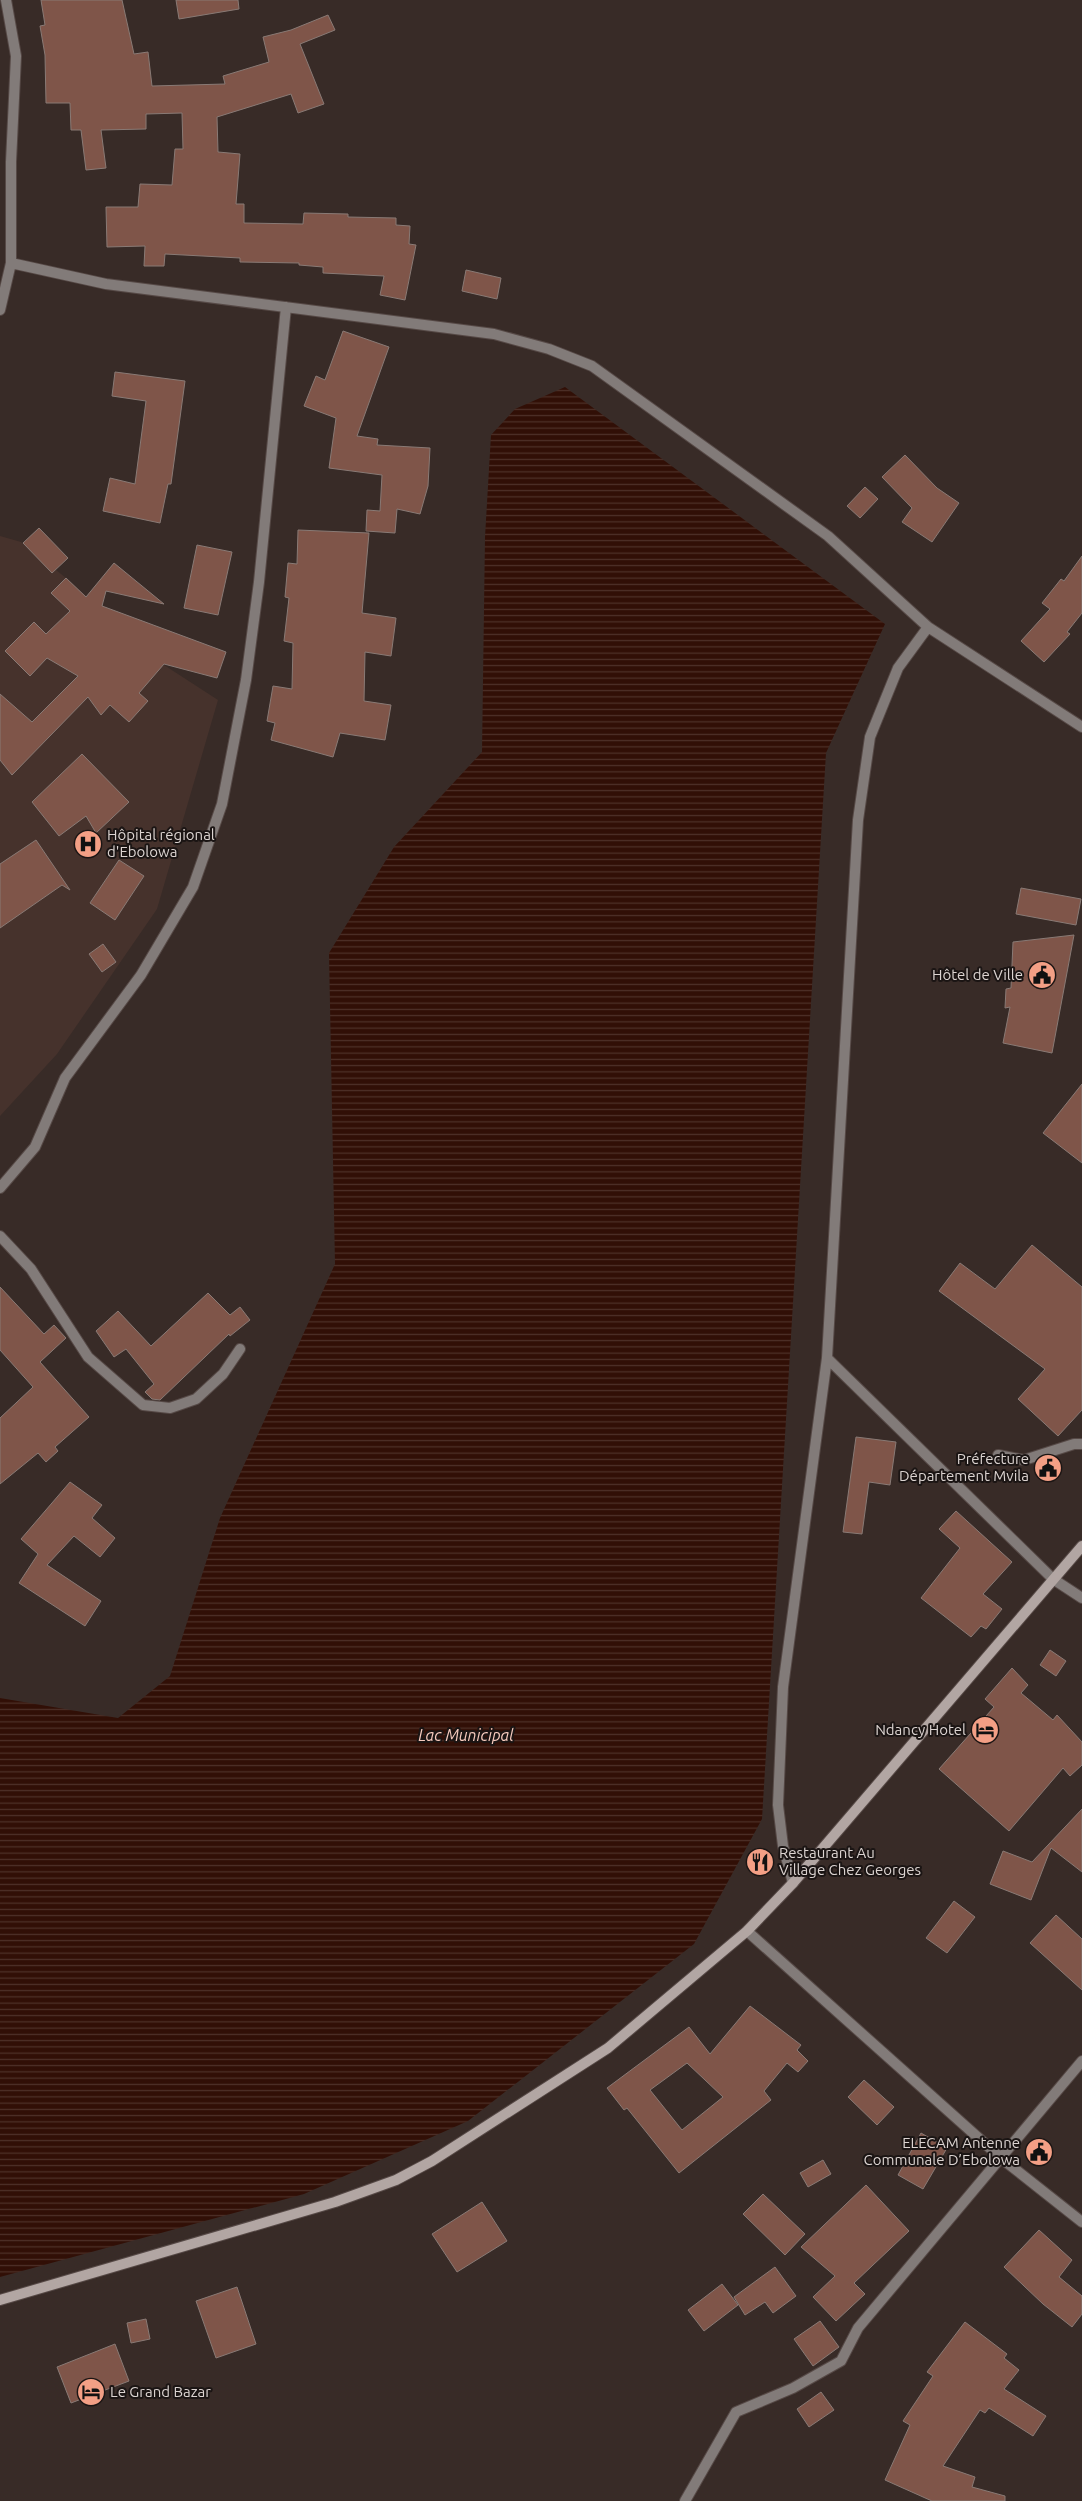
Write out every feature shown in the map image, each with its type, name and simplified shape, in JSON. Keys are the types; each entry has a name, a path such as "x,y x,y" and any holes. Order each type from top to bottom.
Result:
{"street":[{"path":"0,310 11,263 11,162 16,56 6,0"},
{"path":"11,263 106,284 494,334 548,348 592,366 828,536 928,627 1082,727"},
{"path":"0,1188 35,1147 64,1078 141,974 193,887 222,804 246,680 259,582 286,307"},
{"path":"793,1883 783,1846 778,1805 784,1687 827,1358 858,820 870,737 898,668 928,627"},
{"path":"0,1236 31,1270 88,1356 143,1405 170,1408 196,1399 223,1374 240,1350"},
{"path":"827,1358 1053,1579 1082,1598"},
{"path":"998,1455 1024,1460 1074,1444 1082,1444"},
{"path":"0,2300 335,2202 396,2180 465,2142 608,2048 748,1931 793,1883 1082,1546"},
{"path":"748,1931 1001,2158 1082,2222"},
{"path":"685,2501 736,2412 793,2388 841,2361 858,2328 1082,2061"}],"shaded area":[{"name":"Hôpital régional d'Ebolowa","path":"0,536 21,542 66,578 164,665 218,700 157,909 57,1054 0,1116"}],"water":[{"name":"Lac Municipal","path":"565,387 885,624 826,753 762,1819 694,1944 468,2121 304,2194 0,2277 0,1698 118,1718 170,1676 220,1518 335,1264 329,953 394,847 482,752 485,537 491,435 515,409"}],"building":[{"path":"41,0 122,0 134,54 148,52 152,86 225,84 223,76 269,62 263,37 291,30 328,15 335,30 300,44 324,104 298,113 291,94 217,117 218,152 240,154 236,204 244,204 244,223 303,224 304,213 348,214 348,217 396,218 396,225 410,226 409,244 416,245 405,300 380,295 384,276 323,273 323,267 299,265 299,263 240,262 240,258 165,254 164,266 144,266 145,246 107,247 106,207 138,207 140,184 172,185 175,149 183,149 182,113 146,114 146,129 101,130 106,168 86,170 81,130 71,130 70,103 46,103 45,55 40,26 45,25"},
{"path":"176,0 238,0 239,9 179,19"},
{"path":"466,270 501,278 497,299 462,291"},
{"path":"343,331 389,347 357,436 378,439 377,445 430,448 428,486 420,514 397,509 395,533 366,531 367,510 380,511 382,475 329,468 336,418 304,406 316,376 325,380"},
{"path":"115,372 185,381 171,484 168,484 160,523 103,511 110,478 135,484 146,401 112,396"},
{"path":"905,455 937,488 959,503 932,542 902,522 912,508 882,477"},
{"path":"865,487 878,499 860,518 847,506"},
{"path":"39,528 68,558 52,573 23,543"},
{"path":"298,530 369,533 362,613 396,618 391,656 365,652 364,701 391,705 385,740 340,733 333,757 271,740 275,723 267,721 273,686 292,689 293,643 284,641 289,598 285,597 288,563 297,564"},
{"path":"197,545 232,552 218,615 184,608"},
{"path":"1082,556 1082,613 1067,632 1070,634 1044,662 1021,641 1050,609 1042,603 1061,579 1064,581"},
{"path":"114,563 164,604 106,591 102,606 226,652 217,678 164,664 139,693 148,701 129,722 110,705 101,715 88,697 12,775 0,760 0,694 32,722 78,676 47,658 30,676 5,651 34,622 46,634 70,611 51,593 66,578 86,597"},
{"path":"82,754 129,802 96,833 86,816 59,836 32,802"},
{"path":"36,840 70,890 62,885 0,928 0,864"},
{"path":"119,860 144,876 115,920 90,903"},
{"path":"1021,888 1081,899 1076,925 1016,914"},
{"name":"Hôtel de Ville","path":"1074,935 1052,1053 1003,1043 1010,1007 1005,1008 1006,989 1011,988 1013,942"},
{"path":"103,944 116,962 102,972 89,954"},
{"path":"1082,1084 1082,1163 1043,1133"},
{"path":"1032,1245 1082,1287 1082,1410 1058,1436 1018,1399 1045,1369 939,1291 960,1263 995,1289"},
{"path":"0,1287 44,1334 54,1325 66,1338 40,1362 89,1417 55,1447 58,1451 46,1462 38,1453 0,1484 0,1418 33,1387 0,1350"},
{"path":"208,1293 230,1315 240,1307 250,1320 230,1336 229,1334 160,1400 152,1399 145,1392 154,1384 126,1349 114,1357 96,1331 118,1311 151,1346"},
{"path":"856,1437 896,1442 890,1485 869,1482 862,1534 843,1532"},
{"path":"70,1482 102,1505 92,1518 115,1538 100,1557 74,1536 47,1565 101,1601 85,1626 19,1583 38,1554 21,1539"},
{"path":"956,1511 1012,1562 983,1594 1002,1609 986,1629 981,1626 971,1637 921,1598 960,1548 939,1529"},
{"path":"1050,1650 1066,1661 1056,1676 1040,1665"},
{"path":"1012,1668 1028,1685 1021,1693 1053,1720 1057,1715 1082,1742 1082,1765 1070,1776 1063,1768 1009,1831 939,1769 994,1707 985,1699"},
{"path":"1082,1809 1082,1872 1051,1848 1031,1900 990,1884 1003,1851 1032,1862"},
{"path":"954,1901 975,1917 947,1953 926,1938"},
{"path":"1056,1915 1082,1939 1082,1990 1030,1943"},
{"path":"750,2006 801,2045 797,2050 808,2061 798,2072 787,2063 764,2091 771,2100 679,2173 627,2108 624,2110 607,2088 689,2027 710,2054","holes":["687,2063 723,2097 682,2130 650,2090"]},
{"path":"864,2080 894,2107 877,2125 848,2097"},
{"path":"921,2133 947,2148 923,2189 898,2175"},
{"path":"823,2160 831,2174 808,2187 800,2173"},
{"path":"866,2185 909,2231 854,2283 865,2294 836,2321 813,2297 835,2276 801,2247"},
{"path":"763,2194 805,2234 785,2255 743,2214"},
{"path":"482,2202 507,2241 457,2272 432,2234"},
{"path":"1039,2230 1072,2260 1059,2277 1082,2296 1082,2314 1072,2327 1043,2304 1004,2267"},
{"path":"775,2267 796,2296 773,2313 765,2302 745,2315 734,2297"},
{"path":"722,2284 738,2305 704,2331 688,2310"},
{"path":"237,2287 256,2344 216,2358 196,2301"},
{"path":"146,2319 150,2339 131,2343 127,2323"},
{"path":"820,2321 839,2347 813,2366 794,2339"},
{"path":"965,2322 1007,2354 1004,2358 1019,2370 1004,2389 1046,2416 1033,2436 989,2408 985,2413 980,2410 943,2466 975,2477 972,2487 1005,2496 1005,2501 932,2501 885,2480 910,2425 903,2421 933,2376 927,2372"},
{"path":"115,2344 129,2381 71,2403 57,2367"},
{"path":"821,2392 834,2410 809,2427 797,2409"}],"place":[{"name":"Hôpital régional d'Ebolowa","path":"88,844"},
{"name":"Hôtel de Ville","path":"1042,975"},
{"name":"Préfecture Département Mvila","path":"1048,1468"},
{"name":"Ndancy Hotel","path":"985,1730"},
{"name":"Restaurant Au Village Chez Georges","path":"760,1862"},
{"name":"ELECAM Antenne Communale D’Ebolowa","path":"1039,2152"},
{"name":"Le Grand Bazar","path":"91,2392"}]}
